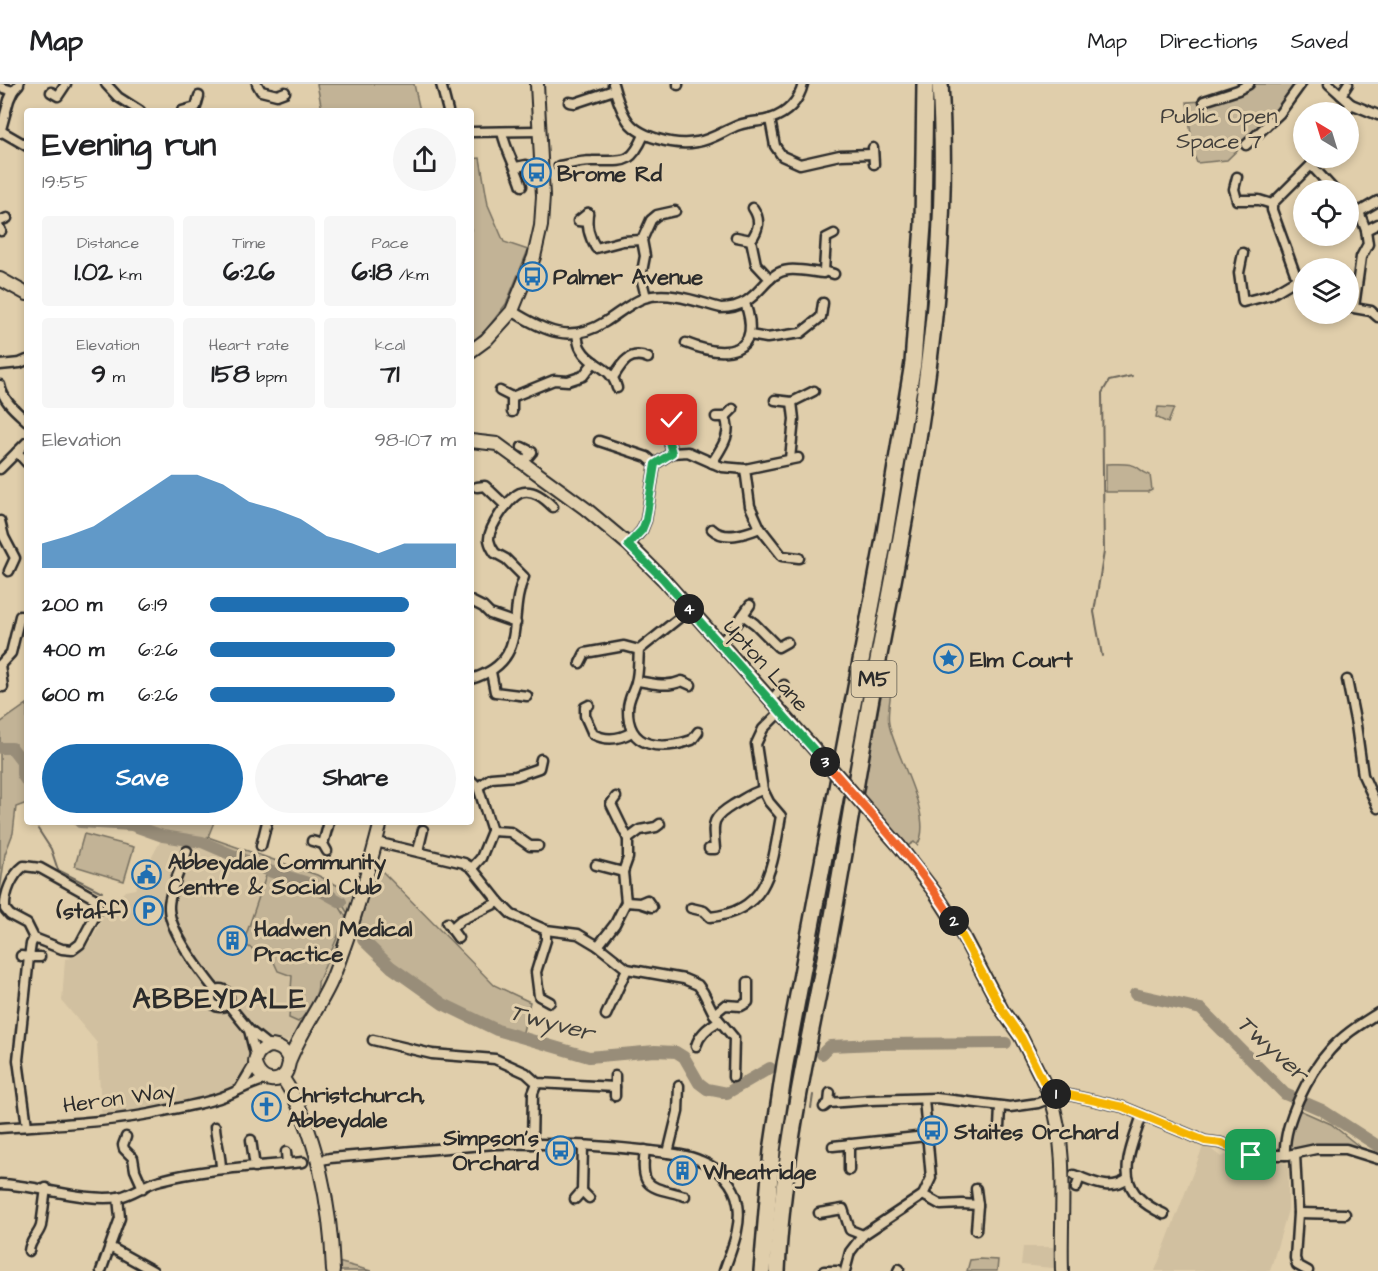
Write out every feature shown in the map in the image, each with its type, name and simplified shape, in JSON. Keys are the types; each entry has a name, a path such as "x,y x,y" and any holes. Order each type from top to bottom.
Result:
{"highway":[{"name":"M5","path":"762,1271 772,1151 785,1064 884,538 911,374 923,225 925,84"},
{"name":"M5","path":"777,1271 789,1154 806,1048 828,943 857,770 917,451 929,362 941,225 942,111 940,84"}],"street":[{"path":"58,96 66,84"},
{"path":"108,84 118,97 135,108"},
{"path":"257,84 261,91 281,93"},
{"path":"441,84 447,108"},
{"path":"474,349 486,340 512,311 529,271 541,226 543,196 537,84"},
{"path":"569,102 575,103 613,87 627,120 644,135 665,141 696,142 725,133 737,125 770,119 782,114 794,105 803,84"},
{"path":"1204,101 1249,84"},
{"path":"1246,145 1280,113 1301,84"},
{"path":"1329,84 1349,102"},
{"path":"1341,94 1348,84"},
{"path":"0,87 16,88 9,100 0,132 24,144"},
{"path":"198,108 199,96"},
{"path":"1359,107 1378,115"},
{"path":"770,119 775,146 782,156 800,164 840,155 873,155"},
{"path":"474,132 539,131"},
{"path":"502,132 505,147 516,167 522,186"},
{"path":"559,166 627,160 637,151 644,135"},
{"path":"516,167 526,165"},
{"path":"1293,264 1272,210 1272,204 1310,168"},
{"path":"1314,168 1325,180"},
{"path":"1237,177 1234,189 1237,200 1259,200 1272,204"},
{"path":"1359,267 1368,244 1366,230 1359,212 1378,201"},
{"path":"646,297 641,277 645,256 642,240 651,220 657,215 671,212"},
{"path":"751,240 759,230 759,214"},
{"path":"587,218 594,252 623,241 642,240"},
{"path":"1366,230 1378,224"},
{"path":"824,271 826,236"},
{"path":"736,237 751,240"},
{"path":"751,240 756,264 770,279"},
{"path":"1243,252 1239,273 1243,302 1270,295 1293,285"},
{"path":"512,311 553,332 577,334 604,323 646,297 669,295 721,308 730,308 754,297 777,273 789,270 823,273 824,271 834,274"},
{"path":"0,279 24,292"},
{"path":"686,343 694,351 721,352 735,351 746,344 751,324 745,303"},
{"path":"1359,309 1371,311 1378,317"},
{"path":"750,335 767,338 801,333 822,312"},
{"path":"577,334 580,348 594,362 614,376 617,388"},
{"path":"614,376 622,362 630,358 645,357"},
{"path":"0,365 24,361"},
{"path":"500,391 512,397 554,380 568,381 583,376 594,362"},
{"path":"0,385 1,394 24,418"},
{"path":"775,400 792,402 814,391"},
{"path":"512,397 512,412"},
{"path":"628,545 642,530 646,520 655,464 672,453 688,452 722,467 745,469 794,459 792,402"},
{"path":"712,463 727,437 728,424 721,417 733,409"},
{"path":"672,453 669,442 674,422"},
{"name":"Upton Lane","path":"474,441 497,444 586,509 663,579 902,850 936,894 963,936 1002,1010 1021,1037 1051,1097 1059,1125 1062,1271"},
{"path":"599,441 614,442 647,457 655,464"},
{"path":"0,470 24,445"},
{"path":"522,447 536,451 523,463"},
{"path":"17,452 24,460"},
{"path":"745,469 750,506 760,528 781,560 798,558"},
{"path":"477,487 485,486 506,506"},
{"path":"474,678 491,672 505,657 512,642 519,589 524,577 506,559 495,553 490,546 492,526 518,493 538,494 553,507"},
{"path":"0,521 4,537 20,556 9,571"},
{"path":"712,529 722,536 747,534 760,528"},
{"path":"474,602 490,614 516,623"},
{"path":"720,643 732,631 750,605"},
{"path":"689,610 639,650 637,681 628,710 632,732 644,743 654,746 695,742 698,732"},
{"path":"743,615 755,624 779,651 787,642"},
{"path":"3,687 0,665 11,653 19,616"},
{"path":"580,663 583,650 624,646 639,650"},
{"path":"491,672 495,692 527,696"},
{"path":"637,681 672,686 681,678 691,685"},
{"path":"1347,680 1363,775 1366,786 1378,808"},
{"path":"771,701 784,685"},
{"path":"589,705 585,707 585,716 593,734 616,739 632,732"},
{"path":"691,908 704,911 710,917 720,916 741,908 764,888 770,874 781,816 769,802 763,790 756,744 764,729 780,712"},
{"path":"472,868 481,858 492,831 474,784 490,778 516,776 539,768 541,759"},
{"path":"715,849 716,812 763,790"},
{"path":"598,946 615,924 626,902 623,872 628,858 628,838 611,804 615,797"},
{"path":"312,841 325,847 329,825"},
{"path":"249,1030 260,1074 268,1079 282,1077 300,1035 331,983 353,922 380,825"},
{"path":"628,838 640,830 658,828"},
{"path":"261,846 268,829"},
{"path":"418,851 423,830"},
{"path":"492,831 510,832 530,846 538,846"},
{"path":"376,842 464,863 472,868 512,915 546,930 578,934 598,946 627,969 691,982 703,992 717,1017 734,1038 733,1077"},
{"path":"187,851 169,905 175,928 192,959 216,991 212,995 213,1003 220,1006 227,1003 249,1030 272,1046 284,1051 289,1061"},
{"path":"596,865 623,872"},
{"path":"24,866 40,868 94,898 98,906 80,944 72,950 62,949 34,938 27,924 10,915 5,909 4,899 17,871 24,866"},
{"path":"458,938 449,926 499,902"},
{"path":"626,902 640,903"},
{"path":"546,930 546,939 536,972 539,996 550,1002"},
{"path":"27,1126 18,1060 25,957 34,938"},
{"path":"25,957 40,957"},
{"path":"610,1011 627,969"},
{"path":"696,1046 698,1039 725,1005 741,1006 747,1002 748,982"},
{"path":"1285,1155 1284,1141 1295,1108 1328,1051 1354,1028 1378,1013"},
{"path":"240,1088 261,1050 300,1035"},
{"path":"373,1040 432,1054 495,1059 526,1073 537,1083 615,1091 615,1076"},
{"path":"282,1077 295,1099 318,1161 328,1213 333,1271"},
{"name":"Heron Way","path":"0,1128 102,1121 149,1114 210,1101 268,1079"},
{"path":"532,1144 533,1093 537,1083"},
{"path":"668,1153 677,1092"},
{"path":"830,1093 827,1105 870,1100 952,1099 1000,1107 1038,1103 1065,1094 1123,1107 1205,1141 1221,1143 1251,1155 1285,1155 1316,1149 1346,1149 1378,1159"},
{"path":"845,1271 850,1252 863,1235 923,1195 931,1178 924,1099"},
{"path":"999,1128 1000,1107"},
{"path":"1142,1115 1127,1161 1128,1179 1131,1189 1140,1200 1160,1215"},
{"path":"213,1133 220,1147 221,1169"},
{"path":"833,1146 926,1136"},
{"path":"126,1137 124,1149 133,1158 135,1170 144,1188"},
{"path":"251,1140 255,1167"},
{"path":"318,1161 330,1158 495,1144 645,1150 696,1159 721,1173 733,1190 738,1204 738,1229 724,1271"},
{"path":"849,1144 849,1170"},
{"path":"575,1199 585,1195 583,1146"},
{"path":"645,1150 643,1167 647,1181 655,1188 676,1189 685,1196"},
{"path":"286,1152 287,1163"},
{"path":"1294,1154 1298,1213 1295,1258 1297,1265 1308,1271"},
{"path":"0,1184 46,1188 93,1197 118,1197 162,1179 221,1169 303,1162"},
{"path":"1076,1188 1077,1176 1107,1187 1116,1186 1128,1179"},
{"path":"29,1251 31,1240 40,1231 46,1188"},
{"path":"976,1189 978,1205 976,1230"},
{"path":"923,1195 941,1205 978,1205"},
{"path":"101,1271 120,1218 118,1197"},
{"path":"819,1213 844,1205 850,1230 863,1235"},
{"path":"1298,1213 1345,1214"},
{"path":"110,1247 153,1271"},
{"path":"824,1271 837,1271"}],"shaded area":[{"path":"163,836 202,842 272,872 305,882 341,902 353,922 300,1035 276,1046 269,1046 240,1088 225,1096 102,1121 97,1043 62,1001 65,959 75,957 91,941 106,911 125,891 135,889"},
{"path":"1204,1144 1221,1157 1228,1154 1249,1162 1288,1163 1288,1210 1270,1271 1155,1271"},
{"path":"677,1161 692,1166 689,1178 672,1175"},
{"path":"1023,1247 1062,1247 1062,1269 1021,1265"}],"green space":[{"path":"317,84 414,84 419,108 322,108"},
{"name":"Public Open Space 7","path":"1253,84 1296,84 1264,124 1227,160 1197,163 1193,152 1187,102 1204,101"},
{"path":"480,158 488,205 504,242 528,250 506,304 486,330 474,340 474,159"},
{"path":"1158,407 1174,408 1168,423 1156,417"},
{"path":"1106,464 1134,465 1150,475 1152,490 1148,492 1106,492"},
{"path":"882,691 891,691 889,724 918,803 921,834 917,845 914,842 906,847 862,795"},
{"path":"24,706 24,804 16,807 13,833 5,854 0,892 0,723"},
{"path":"132,825 213,825 208,837 317,875 360,897 353,922 341,902 305,882 272,872 202,842 163,836"},
{"path":"84,834 134,847 124,881 75,866"},
{"path":"379,868 494,985 530,1002 522,1036 495,1030 440,1006 388,970 360,923 369,890"},
{"path":"267,873 303,884 338,904 346,917 309,1009 298,1022 289,1018 292,976 278,971 273,960 243,944"},
{"path":"1295,1108 1331,1124 1366,1152 1346,1149 1288,1155"},
{"path":"970,1260 998,1260 997,1271 967,1271"},
{"path":"338,1262 371,1271 338,1271"}],"waterway":[{"path":"1102,656 1094,612 1104,552 1102,393 1109,381 1132,376"},
{"name":"Twyver","path":"0,744 12,748"},
{"name":"Twyver","path":"0,748 12,748 22,761 24,777"},
{"name":"Twyver","path":"132,825 163,836 202,842 272,872 305,882 341,902"},
{"path":"38,829 51,849 58,870 102,892"},
{"name":"Twyver","path":"363,940 391,967 443,1004 497,1030 589,1057 655,1051 676,1052 684,1057 699,1083 707,1089 727,1093 770,1068"},
{"name":"Twyver","path":"1135,994 1201,1009 1285,1094 1322,1110 1378,1146"},
{"name":"Twyver","path":"822,1054 830,1046 1006,1043"},
{"path":"811,1108 813,1095"}],"place":[{"name":"Brome Rd","path":"536,173"},
{"name":"Palmer Avenue","path":"532,276"},
{"name":"Elm Court","path":"949,659"},
{"name":"Abbeydale Community Centre & Social Club","path":"147,874"},
{"name":"(staff)","path":"149,910"},
{"name":"Hadwen Medical Practice","path":"233,941"},
{"name":"Christchurch, Abbeydale","path":"266,1107"},
{"name":"Staites Orchard","path":"933,1131"},
{"name":"Simpson's Orchard","path":"560,1150"},
{"name":"Wheatridge","path":"682,1171"}],"district":[{"name":"ABBEYDALE","path":"220,998"}],"route":[{"path":"672,420 669,442 672,453 655,464 645,525 628,545 663,579 795,727 906,855 936,894 963,936 1002,1010 1021,1037 1050,1095 1065,1094 1123,1107 1205,1141 1221,1143 1251,1155"}]}
